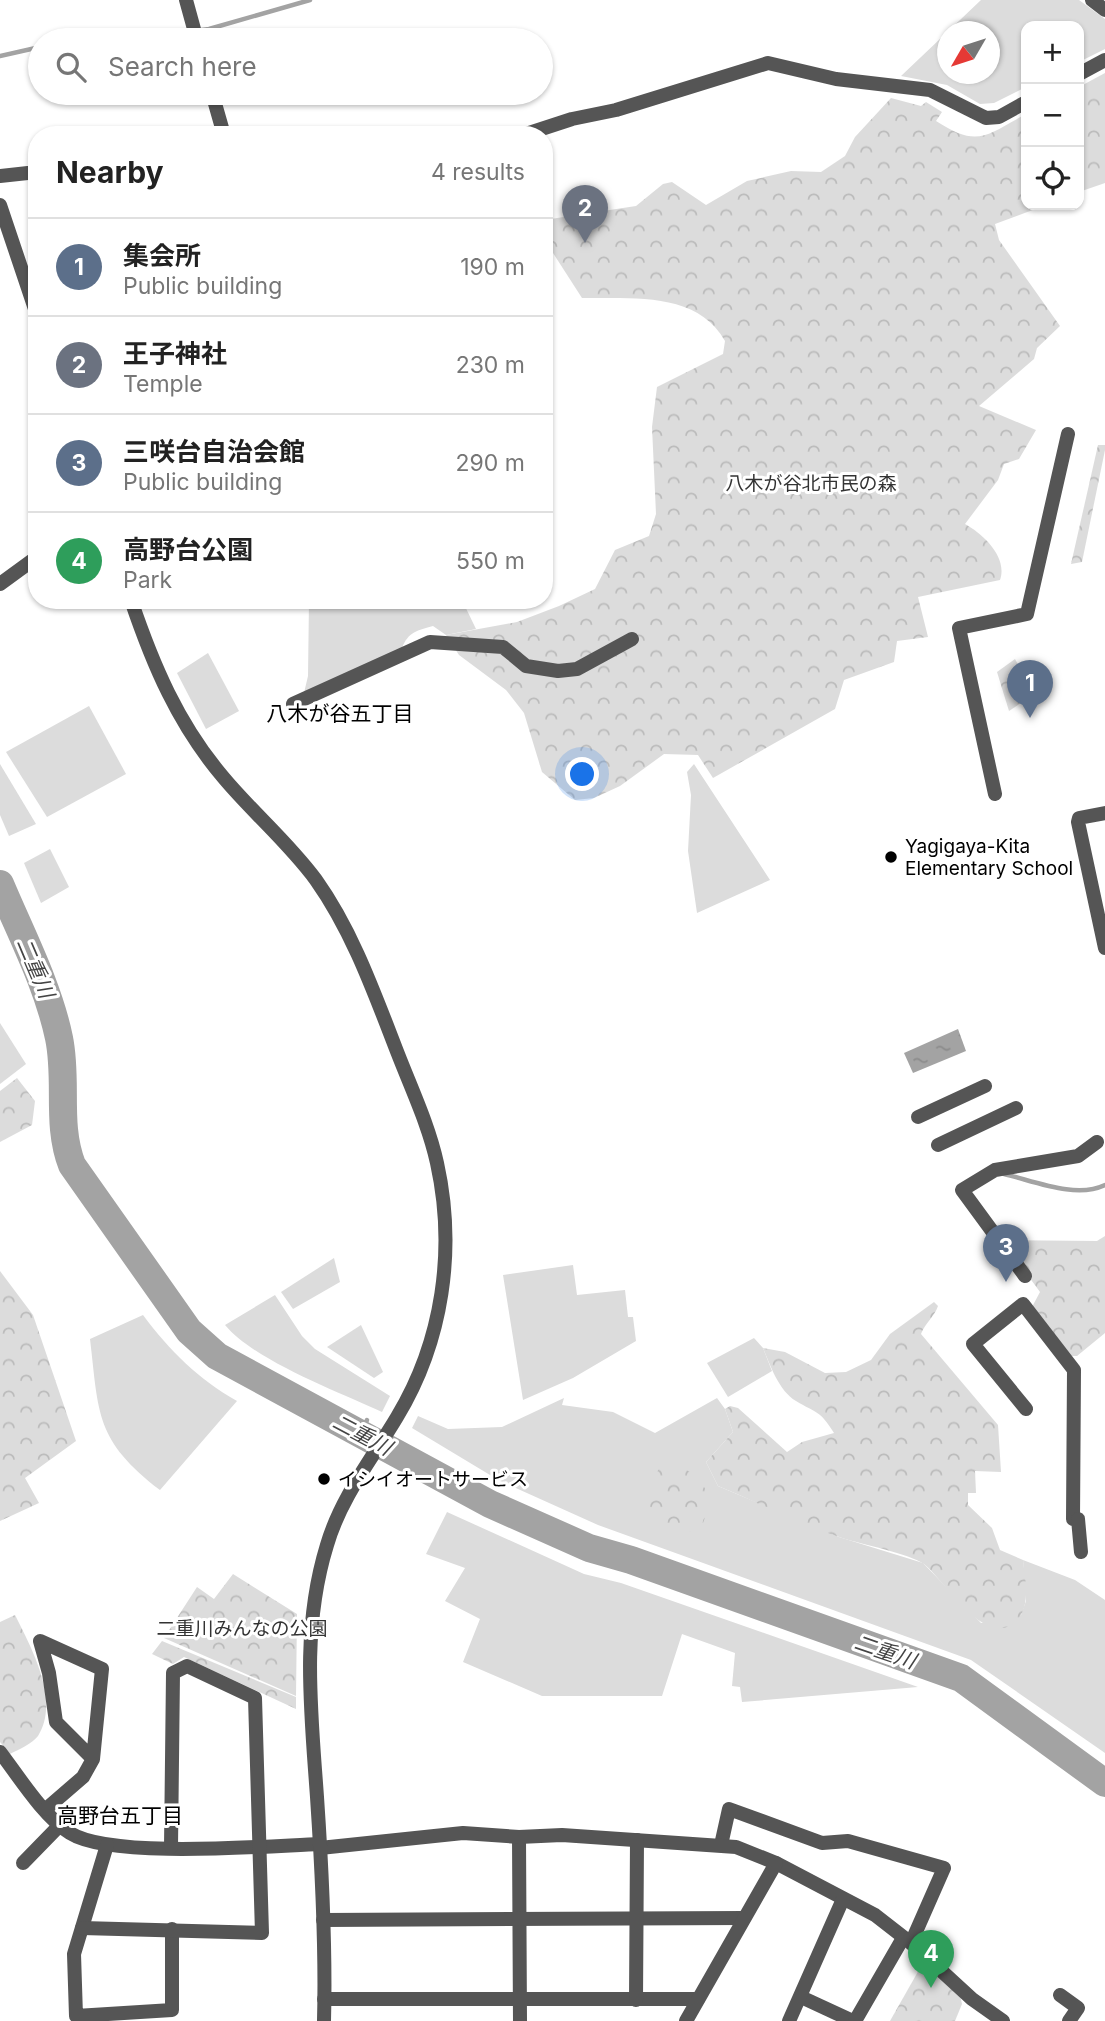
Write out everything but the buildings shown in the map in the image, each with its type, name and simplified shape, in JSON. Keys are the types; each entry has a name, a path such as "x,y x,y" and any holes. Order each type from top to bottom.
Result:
{"street":[{"path":"186,0 193,28"},
{"path":"1092,0 1105,10"},
{"path":"1084,71 1105,60"},
{"path":"551,126 641,103 768,63 836,79 930,90 986,118 999,117 1021,105"},
{"path":"215,105 221,126"},
{"path":"0,176 28,173"},
{"path":"0,205 28,288"},
{"path":"995,794 959,628 1027,614 1068,434"},
{"path":"0,584 28,564"},
{"path":"134,609 157,673 194,740 229,784 272,827 330,902 378,1003 429,1134 443,1199 445,1248 442,1289 432,1340 419,1376 346,1498 328,1539 311,1607 308,1670 320,1846 324,2021"},
{"path":"293,704 430,642 503,647 526,666 558,671 577,669 632,639"},
{"path":"1105,813 1079,818 1078,822 1105,948"},
{"path":"1090,887 1105,884"},
{"path":"918,1117 985,1086"},
{"path":"938,1145 1016,1108"},
{"path":"1025,1276 962,1190 995,1170 1078,1156 1097,1142"},
{"path":"1026,1409 973,1344 1023,1304 1074,1370 1075,1519 1081,1552"},
{"path":"46,1810 83,1777 93,1759 102,1669 40,1641 56,1722 93,1759"},
{"path":"82,1928 262,1933 254,1698 187,1666 173,1673 171,1847"},
{"path":"0,1752 59,1826 86,1842 107,1845 261,1848 320,1846 463,1833 519,1837 562,1835 721,1845 756,1853 875,1915 972,1999 1003,2021"},
{"path":"721,1845 729,1808 822,1843 848,1841 944,1868 907,1940 854,2021 801,1997"},
{"path":"23,1863 59,1826"},
{"path":"519,1837 520,2021"},
{"path":"636,2000 637,1840"},
{"path":"107,1845 74,1954 76,2017 172,2010 172,1929"},
{"path":"686,2021 776,1863"},
{"path":"789,2021 843,1899"},
{"path":"323,1920 520,1918 636,1921 744,1918"},
{"path":"1060,1995 1078,2008 1069,2021"},
{"path":"324,1999 698,1999"}],"green space":[{"path":"981,0 1079,0 1105,19 1105,49 1084,60 1084,21 1021,21 1021,90 994,103 980,104 942,84 1000,84 1000,21 959,21"},
{"path":"937,42 937,83 901,76"},
{"path":"1105,73 1105,183 1084,190 1084,147 1084,84"},
{"name":"八木が谷北市民の森","path":"891,98 921,106 926,102 942,112 936,121 972,136 991,133 1021,117 1021,210 1033,210 995,224 999,240 1060,326 1037,348 1034,359 979,406 1036,430 1019,459 1004,464 998,480 965,524 986,540 997,555 1002,571 1000,580 918,597 928,637 897,641 894,662 844,680 835,709 713,778 698,755 664,754 620,786 594,798 575,800 542,772 524,713 506,690 459,655 446,635 517,622 595,589 615,550 649,536 656,514 652,427 657,387 723,354 725,341 713,325 698,313 681,306 642,299 582,298 553,253 553,219 636,206 663,184 672,182 706,205 747,181 791,171 821,172 845,156 855,137"},
{"path":"1098,445 1105,445 1105,450 1082,562 1071,564"},
{"path":"309,609 466,609 476,629 446,635 433,626 418,630 407,638 402,648 304,693 308,676"},
{"path":"208,653 239,711 206,729 177,673"},
{"path":"1015,659 1034,694 1009,711 997,672"},
{"path":"89,706 126,774 47,817 6,752"},
{"path":"0,764 36,824 9,836 0,815"},
{"path":"694,764 770,880 697,913 688,851 691,795 687,772"},
{"path":"50,849 69,887 41,903 24,863"},
{"path":"0,1023 26,1064 0,1084"},
{"path":"17,1078 35,1101 32,1125 0,1142 0,1091"},
{"path":"1105,1236 1105,1333 1077,1356 1072,1356 1032,1307 1040,1292 1002,1240 1097,1241"},
{"path":"334,1258 340,1282 293,1309 281,1292"},
{"path":"573,1265 577,1295 625,1290 628,1317 633,1317 636,1341 573,1378 523,1400 503,1275"},
{"path":"0,1271 33,1315 76,1441 25,1478 39,1503 0,1521"},
{"path":"275,1295 302,1336 315,1349 390,1396 382,1412 277,1363 256,1351 225,1325"},
{"path":"934,1302 938,1306 937,1310 921,1334 998,1425 1001,1472 975,1471 976,1493 968,1493 968,1505 992,1528 1000,1550 1023,1560 1025,1604 1018,1619 1011,1625 999,1628 976,1618 917,1560 842,1538 718,1486 706,1462 733,1432 725,1409 730,1406 738,1408 787,1452 802,1442 834,1433 821,1416 790,1397 776,1377 763,1348 785,1352 825,1373 846,1372 871,1360 890,1334"},
{"path":"143,1315 186,1363 237,1401 160,1490 123,1456 104,1424 99,1407 90,1339"},
{"path":"361,1325 383,1372 374,1378 327,1347"},
{"path":"754,1338 763,1348 772,1371 728,1397 707,1363"},
{"path":"564,1398 562,1405 613,1412 655,1433 717,1398 725,1409 733,1432 706,1462 718,1486 839,1537 923,1563 981,1623 1021,1615 1026,1601 1023,1560 1075,1580 1105,1600 1105,1753 971,1660 598,1525 500,1481 412,1428 418,1416 448,1429 502,1427"},
{"path":"677,1464 695,1476 705,1489 707,1497 702,1526 680,1533 667,1530 647,1517 643,1497 661,1465"},
{"path":"447,1512 584,1574 621,1583 918,1687 742,1702 740,1687 732,1686 735,1653 682,1634 662,1696 542,1696 463,1662 480,1619 445,1601 465,1568 426,1554"},
{"name":"二重川みんなの公園","path":"233,1574 297,1614 296,1696 164,1638 197,1587 214,1599"},
{"path":"15,1615 41,1674 46,1707 38,1736 10,1754 0,1742 0,1622"},
{"path":"162,1641 296,1697 296,1709 184,1657 173,1664 152,1654"},
{"path":"924,1961 960,1995 962,2004 955,2021 890,2021"}],"water":[{"path":"958,1029 966,1051 913,1073 904,1053"}],"waterway":[{"path":"212,28 310,0"},
{"path":"0,56 28,50"},
{"name":"二重川","path":"0,884 33,960 54,1018 63,1070 64,1134 72,1165 189,1331 217,1356 490,1504 589,1548 631,1560 961,1678 1105,1783"},
{"path":"1004,1174 1068,1190 1094,1189 1105,1185"},
{"path":"360,1435 367,1420"}],"place":[{"name":"王子神社","path":"585,243"},
{"name":"集会所","path":"1030,718"},
{"name":"Yagigaya-Kita Elementary School","path":"891,857"},
{"name":"三咲台自治会館","path":"1006,1282"},
{"name":"イシイオートサービス","path":"324,1479"},
{"name":"高野台公園","path":"931,1988"}],"district":[{"name":"八木が谷五丁目","path":"340,714"},
{"name":"高野台五丁目","path":"120,1816"}]}
